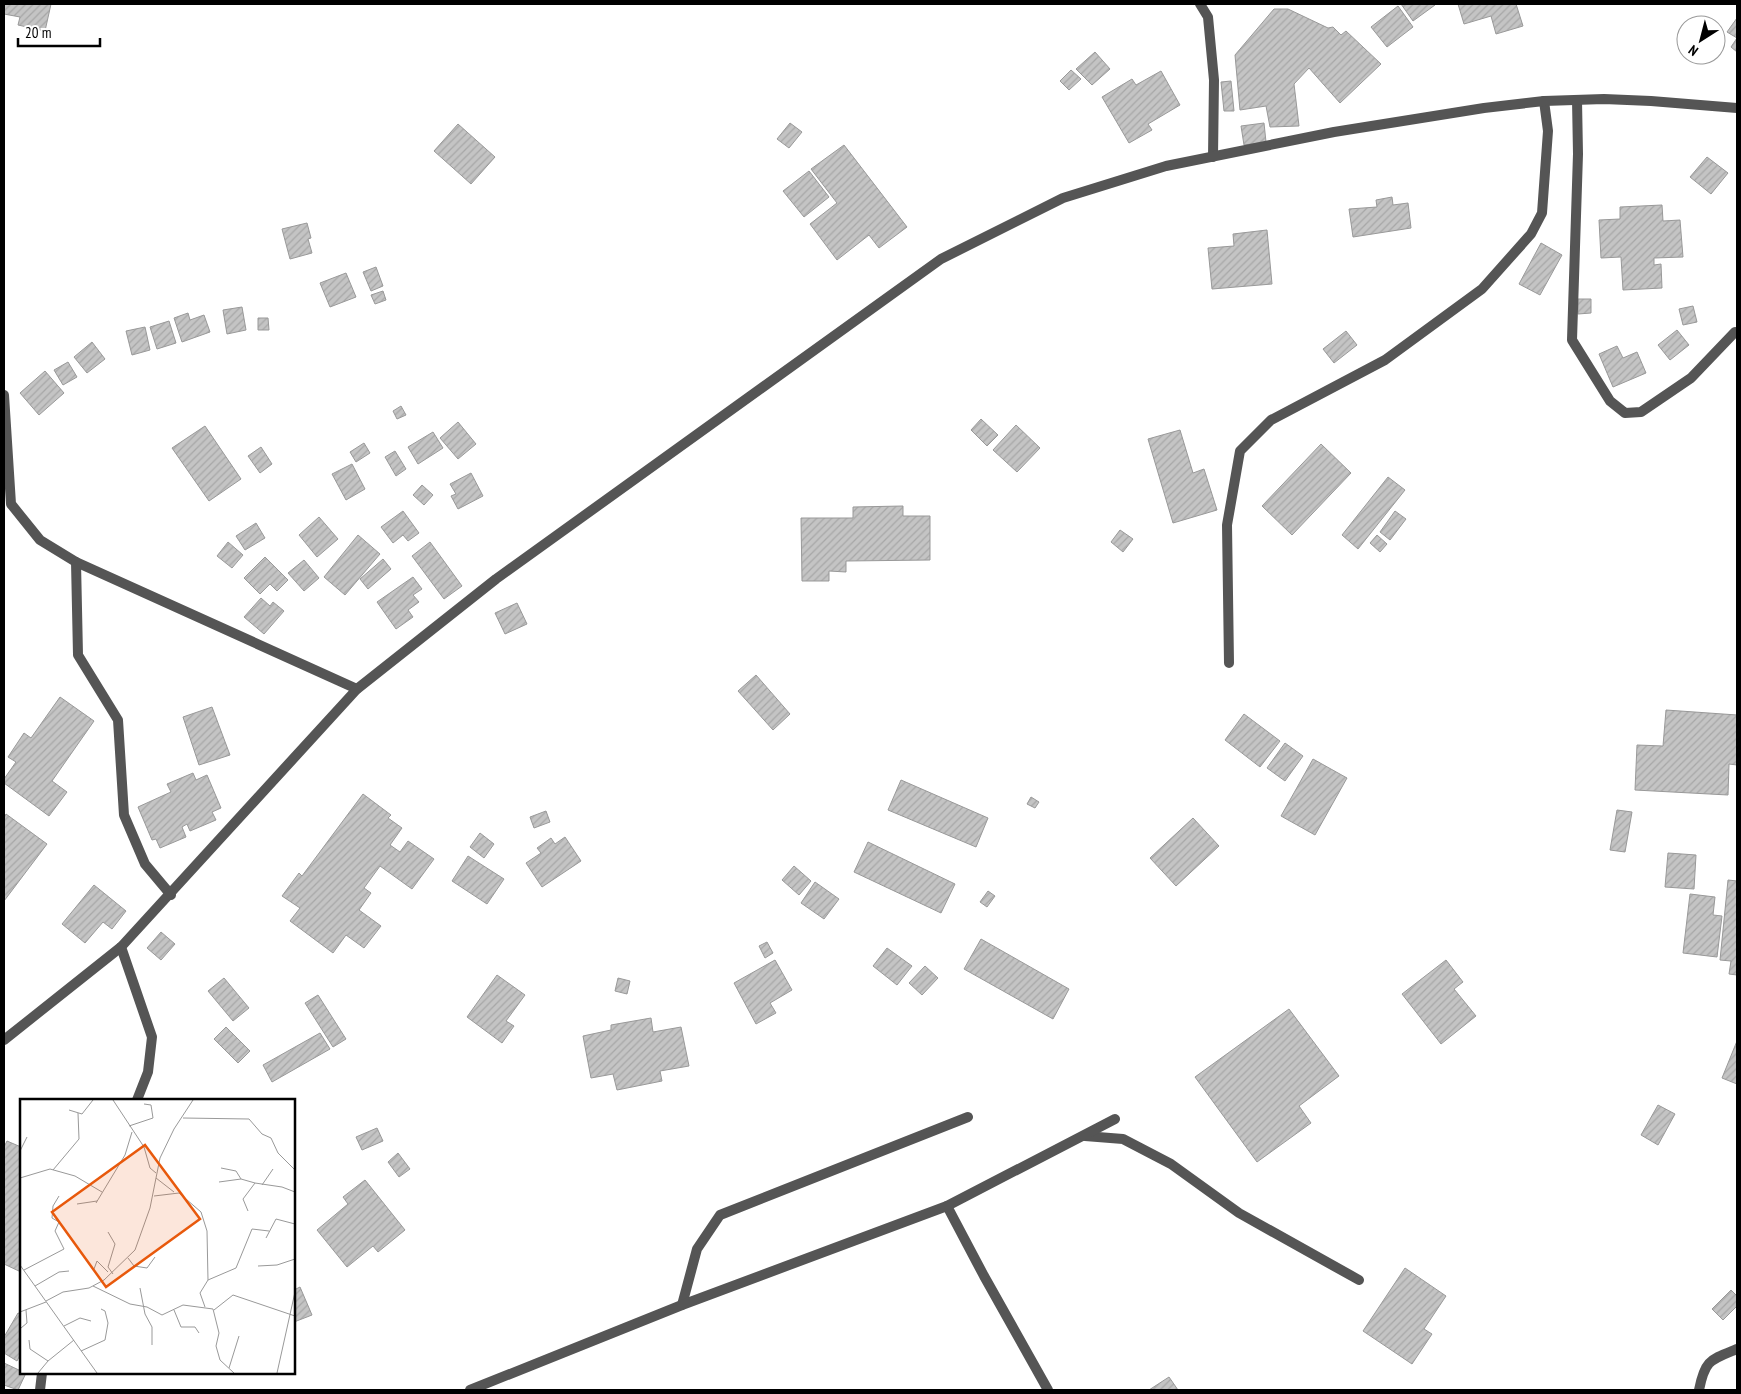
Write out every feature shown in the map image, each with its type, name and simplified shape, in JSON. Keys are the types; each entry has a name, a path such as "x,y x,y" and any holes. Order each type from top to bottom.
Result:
{"street":[{"path":"1200,4 1208,16 1214,80 1213,157"},
{"path":"4,1040 121,947 171,895 357,689 496,579 941,259 1063,198 1166,166 1334,132 1484,108 1544,101 1604,99 1737,108"},
{"path":"1577,100 1578,154 1572,340 1610,401 1625,413 1641,412 1691,378 1735,332"},
{"path":"1229,663 1227,525 1240,451 1271,420 1385,360 1482,289 1531,234 1542,213 1548,131 1544,101"},
{"path":"4,395 12,504 40,540 76,562 357,689"},
{"path":"76,562 78,654 118,720 124,815 145,864 171,895"},
{"path":"121,947 152,1037 148,1072 137,1099"},
{"path":"682,1305 698,1249 720,1215 968,1117"},
{"path":"470,1390 682,1305 947,1206 1115,1119"},
{"path":"1085,1136 1123,1139 1172,1164 1239,1213 1359,1280"},
{"path":"947,1206 1048,1390"},
{"path":"1698,1390 1702,1372 1709,1363 1714,1358 1737,1349"},
{"path":"40,1390 42,1374"}],"building":[{"path":"4,4 51,4 45,31 18,25 20,17 4,14"},
{"path":"1401,4 1433,4 1435,5 1413,21"},
{"path":"1458,4 1516,4 1523,26 1496,34 1491,16 1464,24"},
{"path":"1398,6 1413,27 1387,47 1371,27"},
{"path":"1274,9 1288,9 1328,28 1333,27 1341,35 1346,31 1381,64 1340,103 1309,68 1294,84 1299,126 1270,127 1266,106 1240,110 1235,55"},
{"path":"1737,18 1737,38 1727,32"},
{"path":"1737,38 1737,52 1731,47"},
{"path":"1095,52 1110,69 1092,85 1076,69"},
{"path":"1071,70 1081,79 1069,90 1060,81"},
{"path":"1161,71 1180,105 1148,124 1152,130 1129,143 1102,97 1132,79 1136,85"},
{"path":"1231,81 1234,111 1224,111 1221,82"},
{"path":"790,123 802,132 789,148 777,139"},
{"path":"1264,123 1266,142 1244,145 1241,126"},
{"path":"458,124 495,157 471,184 434,151"},
{"path":"844,145 907,227 879,248 869,235 837,260 810,224 837,203 811,169"},
{"path":"1707,157 1728,173 1711,194 1690,177"},
{"path":"809,171 829,197 804,217 783,191"},
{"path":"1392,197 1393,205 1408,203 1411,228 1353,237 1349,209 1377,207 1376,200"},
{"path":"1662,205 1663,221 1680,220 1683,257 1654,258 1654,265 1661,264 1662,288 1623,290 1621,257 1601,258 1599,220 1620,219 1620,207"},
{"path":"307,223 311,238 308,239 312,253 290,259 282,229"},
{"path":"1267,230 1272,284 1212,289 1208,248 1234,246 1233,234"},
{"path":"1541,243 1562,255 1540,295 1519,284"},
{"path":"376,267 383,286 371,291 363,272"},
{"path":"346,273 356,297 330,307 320,283"},
{"path":"383,291 386,300 375,304 371,295"},
{"path":"1578,299 1591,299 1591,313 1578,314"},
{"path":"1693,306 1697,322 1683,325 1679,309"},
{"path":"242,307 246,330 227,334 223,310"},
{"path":"188,313 190,320 204,315 210,332 182,342 174,318"},
{"path":"258,318 268,318 269,330 258,330"},
{"path":"169,321 176,343 157,349 150,327"},
{"path":"145,327 150,350 132,355 126,331"},
{"path":"1677,330 1689,345 1670,360 1658,345"},
{"path":"1346,331 1357,345 1334,363 1323,349"},
{"path":"92,342 105,359 87,373 74,357"},
{"path":"1617,346 1623,358 1637,352 1646,373 1613,387 1599,354"},
{"path":"68,362 77,377 63,385 54,370"},
{"path":"45,371 64,393 39,415 20,393"},
{"path":"401,406 406,415 397,419 393,411"},
{"path":"981,419 998,435 987,446 971,430"},
{"path":"458,422 476,444 458,459 440,438"},
{"path":"1016,425 1040,448 1017,472 993,450"},
{"path":"205,426 241,479 209,501 172,448"},
{"path":"1180,430 1193,473 1204,469 1217,510 1173,523 1148,439"},
{"path":"433,432 443,448 418,464 408,447"},
{"path":"364,443 370,453 356,462 350,452"},
{"path":"1321,444 1351,473 1292,535 1262,506"},
{"path":"261,447 272,464 260,473 248,456"},
{"path":"395,451 406,469 396,476 385,457"},
{"path":"352,464 365,489 346,500 332,474"},
{"path":"471,473 483,496 458,509 451,496 456,494 450,484"},
{"path":"1388,477 1405,490 1358,549 1342,535"},
{"path":"422,485 433,495 424,505 413,495"},
{"path":"903,506 903,516 930,516 930,560 846,561 846,572 829,571 829,581 802,581 801,518 853,518 853,507"},
{"path":"403,511 419,533 408,541 403,535 393,543 381,527"},
{"path":"1395,511 1406,519 1390,540 1380,532"},
{"path":"319,517 338,539 317,557 299,535"},
{"path":"256,523 265,538 245,550 236,536"},
{"path":"1120,530 1133,539 1123,552 1111,542"},
{"path":"358,535 380,554 345,595 324,577"},
{"path":"1377,535 1387,544 1380,552 1370,543"},
{"path":"228,542 243,555 232,568 217,556"},
{"path":"430,542 462,586 444,599 412,556"},
{"path":"265,557 288,580 277,591 270,584 260,594 244,578"},
{"path":"383,559 391,569 368,589 360,579"},
{"path":"304,560 319,578 304,591 288,573"},
{"path":"413,577 422,589 413,595 419,602 408,610 413,617 396,629 377,602"},
{"path":"261,598 270,606 273,602 284,611 264,634 244,617"},
{"path":"517,603 527,624 505,634 495,613"},
{"path":"756,675 790,714 773,730 738,691"},
{"path":"60,697 94,721 52,781 67,792 49,816 4,783 4,779 16,762 8,757 24,733 31,738"},
{"path":"212,707 230,755 199,765 183,717"},
{"path":"1666,710 1737,715 1737,765 1729,764 1728,795 1635,790 1637,745 1663,746"},
{"path":"1244,714 1280,741 1260,767 1225,740"},
{"path":"1285,743 1303,756 1285,781 1267,768"},
{"path":"1313,759 1347,778 1315,835 1281,816"},
{"path":"193,773 196,780 207,775 221,808 212,812 216,820 190,831 187,824 182,827 186,837 160,848 156,839 152,840 138,807 171,792 167,784"},
{"path":"901,780 988,818 976,847 888,810"},
{"path":"363,794 391,815 388,818 402,828 390,845 400,852 408,841 434,859 412,889 380,866 364,888 371,893 359,910 381,926 364,948 346,935 333,953 290,921 300,908 282,896 299,873 302,876"},
{"path":"1031,797 1039,802 1035,808 1027,804"},
{"path":"1617,810 1632,812 1625,852 1610,850"},
{"path":"546,811 550,822 534,828 530,817"},
{"path":"6,814 47,844 4,901 4,818"},
{"path":"1193,818 1219,846 1176,886 1150,858"},
{"path":"480,833 494,844 484,858 470,847"},
{"path":"565,837 581,861 542,887 526,863 541,853 537,848 551,838 555,844"},
{"path":"868,842 955,884 941,913 854,872"},
{"path":"1668,853 1696,855 1694,889 1665,887"},
{"path":"468,856 504,879 487,904 452,881"},
{"path":"794,866 811,881 799,895 782,880"},
{"path":"1728,880 1737,881 1737,975 1729,974 1731,961 1720,960"},
{"path":"815,882 839,899 824,919 801,903"},
{"path":"94,885 126,911 112,929 103,922 85,943 62,924"},
{"path":"988,891 995,896 987,907 980,902"},
{"path":"1690,894 1715,897 1713,915 1722,916 1717,957 1683,953"},
{"path":"161,932 175,944 161,960 147,948"},
{"path":"981,939 1069,989 1053,1019 964,969"},
{"path":"767,942 773,953 765,958 759,946"},
{"path":"887,948 912,966 897,985 873,966"},
{"path":"775,960 792,990 770,1003 776,1013 756,1024 734,983"},
{"path":"1446,960 1463,982 1454,989 1476,1016 1441,1044 1402,994"},
{"path":"925,966 938,978 922,995 909,983"},
{"path":"497,975 525,995 506,1021 514,1026 502,1043 467,1017"},
{"path":"224,978 249,1008 233,1021 208,991"},
{"path":"618,978 630,981 627,994 615,991"},
{"path":"318,995 346,1039 333,1047 305,1003"},
{"path":"1289,1009 1339,1076 1299,1106 1311,1123 1257,1162 1195,1077"},
{"path":"651,1018 653,1032 681,1027 689,1066 660,1071 662,1081 617,1090 613,1074 591,1078 583,1036 611,1030 611,1025"},
{"path":"226,1027 250,1051 238,1063 214,1039"},
{"path":"320,1033 330,1049 272,1082 263,1065"},
{"path":"1737,1041 1737,1084 1722,1078"},
{"path":"1658,1105 1675,1114 1658,1145 1641,1135"},
{"path":"377,1128 383,1141 362,1150 356,1137"},
{"path":"7,1141 20,1147 20,1272 4,1264 4,1147"},
{"path":"398,1153 410,1169 399,1177 388,1162"},
{"path":"365,1180 405,1230 378,1252 373,1246 347,1267 317,1230 348,1204 343,1197"},
{"path":"1405,1268 1446,1296 1424,1329 1432,1334 1412,1364 1363,1331"},
{"path":"300,1287 312,1315 295,1322 295,1290"},
{"path":"1731,1290 1737,1296 1737,1306 1723,1320 1712,1309"},
{"path":"18,1313 20,1314 20,1355 17,1361 4,1353 4,1337"},
{"path":"4,1363 20,1371 20,1374 26,1374 18,1390 4,1385"},
{"path":"1169,1377 1178,1390 1149,1390"}]}
